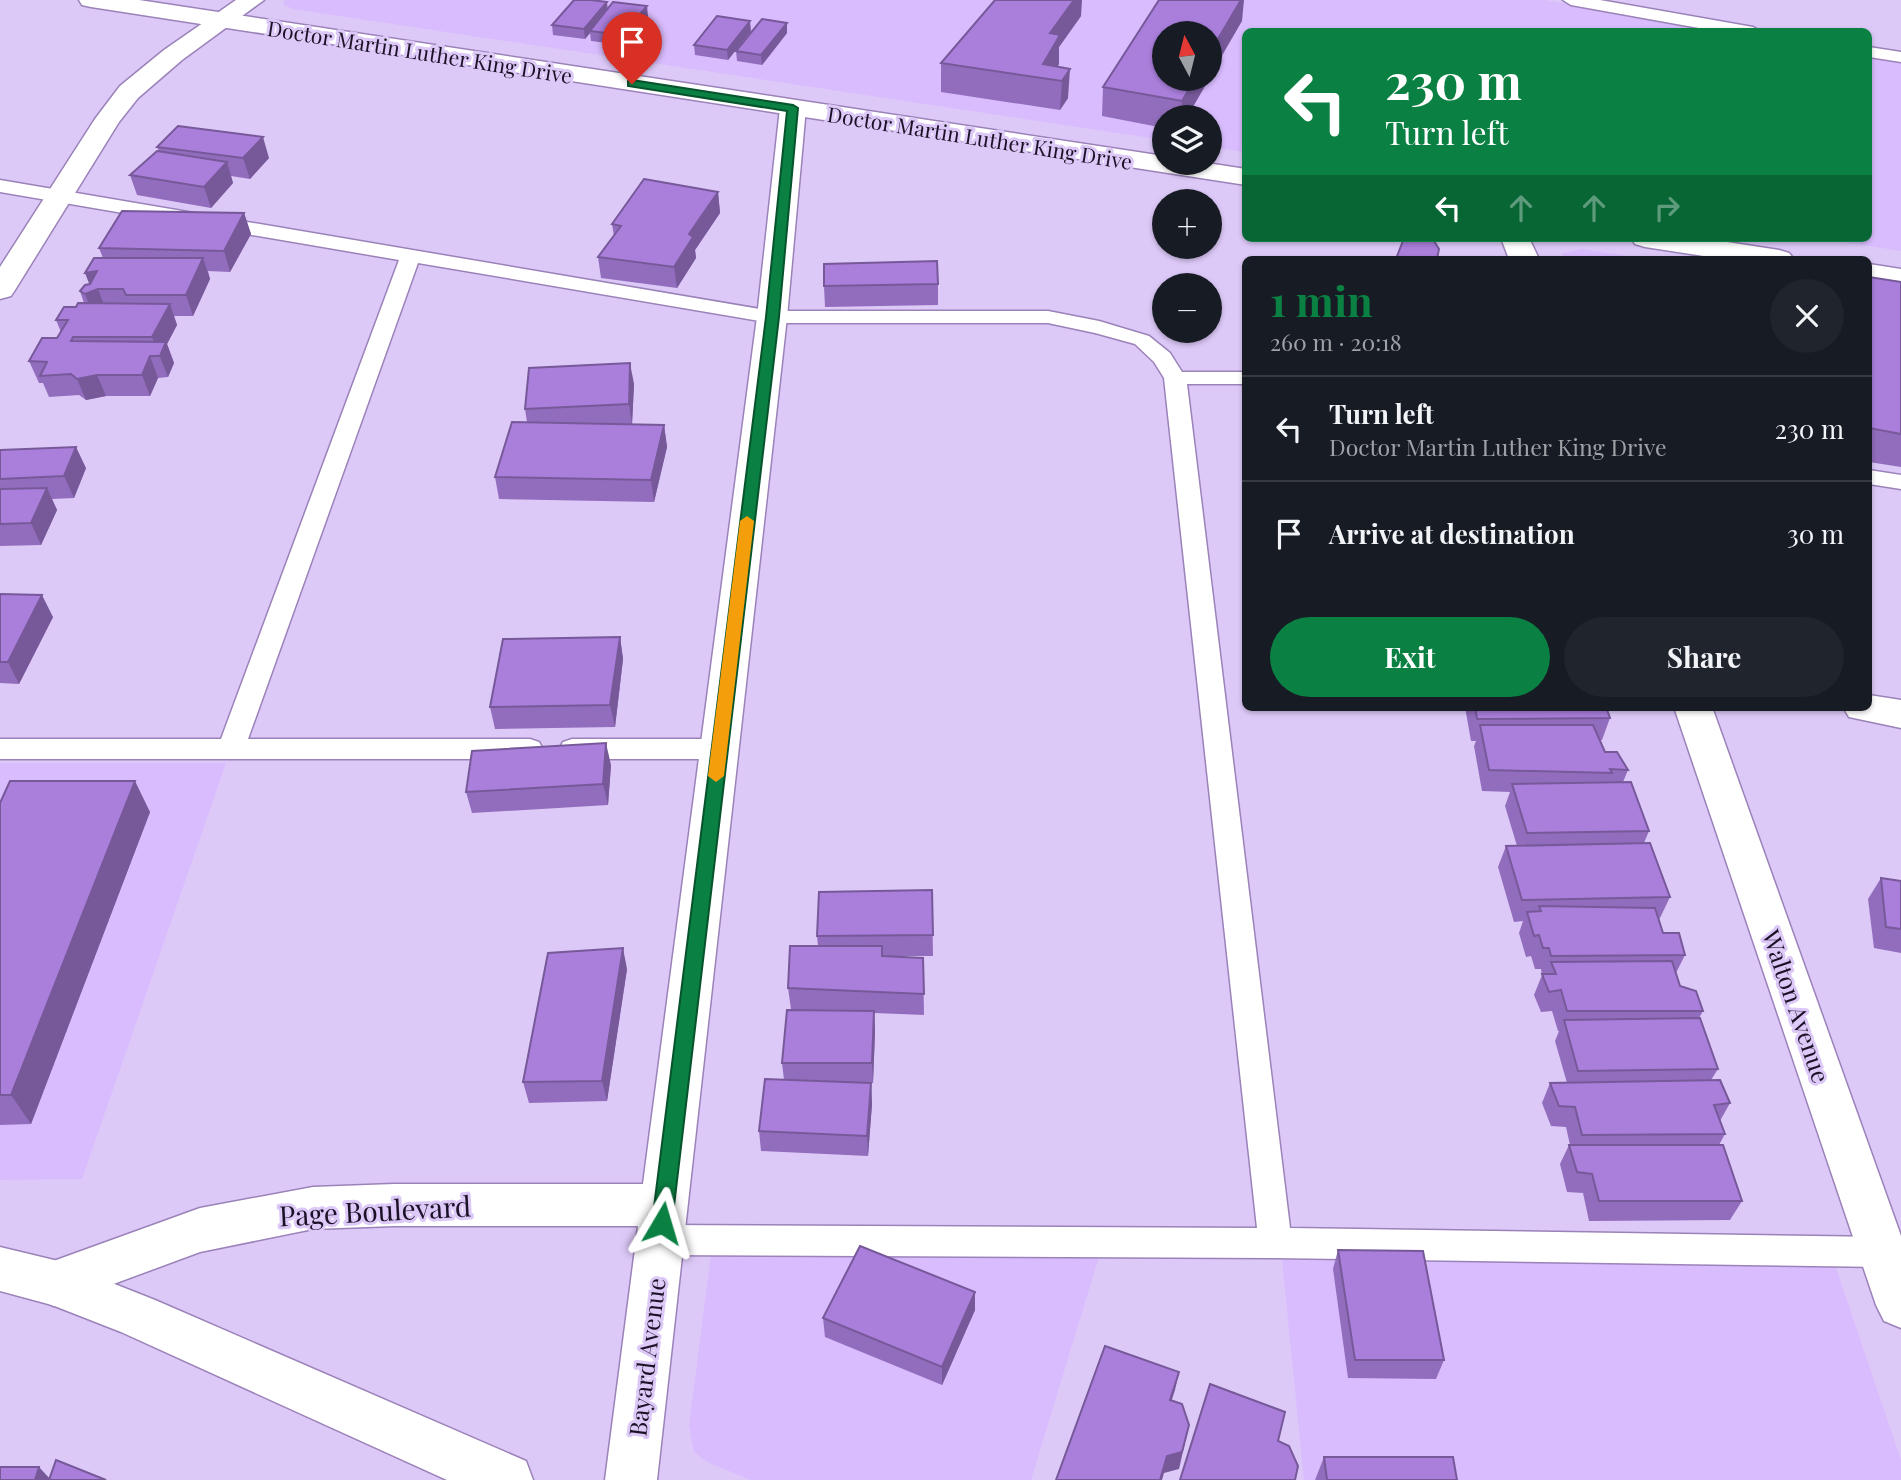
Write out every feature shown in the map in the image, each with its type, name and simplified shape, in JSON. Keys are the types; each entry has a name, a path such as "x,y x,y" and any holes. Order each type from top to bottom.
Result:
{"street":[{"name":"Doctor Martin Luther King Drive","path":"92,0 1242,176"},
{"path":"0,290 108,119 129,92 173,55 252,0"},
{"name":"Bayard Avenue","path":"631,1480 772,317 793,108"},
{"path":"1671,242 1760,256"},
{"path":"1872,273 1901,278"},
{"path":"1872,709 1901,715"},
{"name":"Walton Avenue","path":"1694,711 1901,1305"},
{"name":"Page Boulevard","path":"54,1283 200,1230 313,1208 407,1205 662,1222"},
{"path":"0,1269 54,1283 138,1316 507,1480"}],"lane":[{"path":"1571,0 1730,28"},
{"path":"1872,52 1901,57"},
{"path":"0,186 772,317 1048,317 1099,327 1142,340 1162,358 1175,378 1275,1243"},
{"path":"231,749 410,256"},
{"path":"1175,378 1242,378"},
{"path":"1872,477 1901,482"},
{"path":"0,749 719,749"},
{"path":"662,1222 1275,1243 1883,1252"}],"shaded area":[{"path":"284,0 1545,0 1707,28 1242,28 1242,151 1222,149 1222,105 1152,105 1152,138 293,9 284,5"},
{"path":"1872,58 1901,63 1901,251 1844,242 1872,242"},
{"path":"1582,249 1627,256 1562,256 1563,253"},
{"path":"0,763 226,763 82,1179 0,1180"},
{"path":"712,1247 1101,1250 1031,1480 751,1480 707,1462 694,1452 689,1425"},
{"path":"1282,1260 1835,1265 1901,1460 1901,1480 1304,1480"}],"building":[{"path":"574,0 607,2 584,29 552,25"},
{"path":"995,0 1074,0 1050,33 1060,35 1043,64 1070,69 1062,81 941,63"},
{"path":"1159,0 1241,0 1222,32 1222,21 1152,21 1152,91 1188,91 1182,101 1103,87"},
{"path":"613,2 647,6 622,35 590,31"},
{"path":"717,16 750,21 727,50 694,45"},
{"path":"762,19 787,23 761,55 736,51"},
{"path":"178,126 263,137 243,158 157,147"},
{"path":"157,151 227,162 204,187 130,175"},
{"path":"644,179 718,192 689,234 693,237 674,267 598,257 621,226 612,224"},
{"path":"122,211 244,213 224,251 99,248"},
{"path":"1402,242 1435,242 1439,249 1438,256 1397,256"},
{"path":"94,258 203,258 186,295 126,295 123,289 98,289 85,294 80,291 90,284 97,271 85,273"},
{"path":"937,261 938,284 824,286 824,264"},
{"path":"1872,277 1901,282 1901,434 1872,429"},
{"path":"78,303 170,304 152,337 73,337 71,341 166,342 160,356 150,356 142,375 97,375 77,379 71,374 40,376 47,362 29,361 42,338 57,338 68,320 56,320 64,307 76,307"},
{"path":"630,363 629,404 525,409 529,368"},
{"path":"512,422 664,425 651,480 495,477"},
{"path":"76,447 64,476 0,479 0,450"},
{"path":"47,488 31,523 0,524 0,489"},
{"path":"0,594 42,595 8,662 0,662"},
{"path":"620,637 610,705 490,707 503,639"},
{"path":"1476,711 1607,711 1610,718 1477,719"},
{"path":"1480,725 1593,725 1605,752 1617,752 1628,770 1610,769 1612,773 1489,770"},
{"path":"606,743 603,784 466,792 472,751"},
{"path":"10,781 135,781 11,1095 0,1095 0,803"},
{"path":"1631,782 1649,831 1527,833 1512,784"},
{"path":"1650,843 1670,897 1522,900 1506,846"},
{"path":"1881,878 1901,881 1901,929 1886,927"},
{"path":"932,890 933,935 817,936 819,892"},
{"path":"1539,906 1655,908 1663,933 1679,933 1685,955 1551,956 1549,948 1543,948 1539,935 1534,936 1527,912 1541,911"},
{"path":"790,946 882,946 882,956 923,958 924,994 788,988"},
{"path":"623,948 602,1081 523,1082 548,953"},
{"path":"1672,961 1680,986 1696,991 1703,1011 1567,1011 1561,990 1549,992 1542,974 1556,974 1551,962"},
{"path":"787,1010 874,1011 872,1063 782,1063"},
{"path":"1700,1018 1718,1069 1578,1071 1564,1020"},
{"path":"765,1079 871,1083 867,1136 759,1131"},
{"path":"1720,1080 1730,1103 1714,1105 1725,1134 1582,1135 1575,1107 1559,1106 1550,1083"},
{"path":"1569,1145 1723,1145 1742,1201 1599,1201 1592,1174 1577,1172"},
{"path":"860,1246 975,1292 942,1367 823,1318"},
{"path":"1338,1250 1423,1251 1444,1360 1355,1360"},
{"path":"1105,1346 1179,1372 1170,1400 1182,1404 1189,1425 1182,1452 1167,1456 1160,1480 1056,1480"},
{"path":"1210,1384 1285,1412 1278,1441 1289,1446 1298,1466 1295,1480 1180,1480"},
{"path":"1324,1457 1453,1457 1457,1480 1327,1480"},
{"path":"56,1460 106,1480 49,1480"},
{"path":"0,1467 39,1467 35,1480 0,1480"}],"slow traffic":[{"path":"716,776 747,521"}],"route":[{"path":"632,84 793,108 772,317 662,1223"}]}
